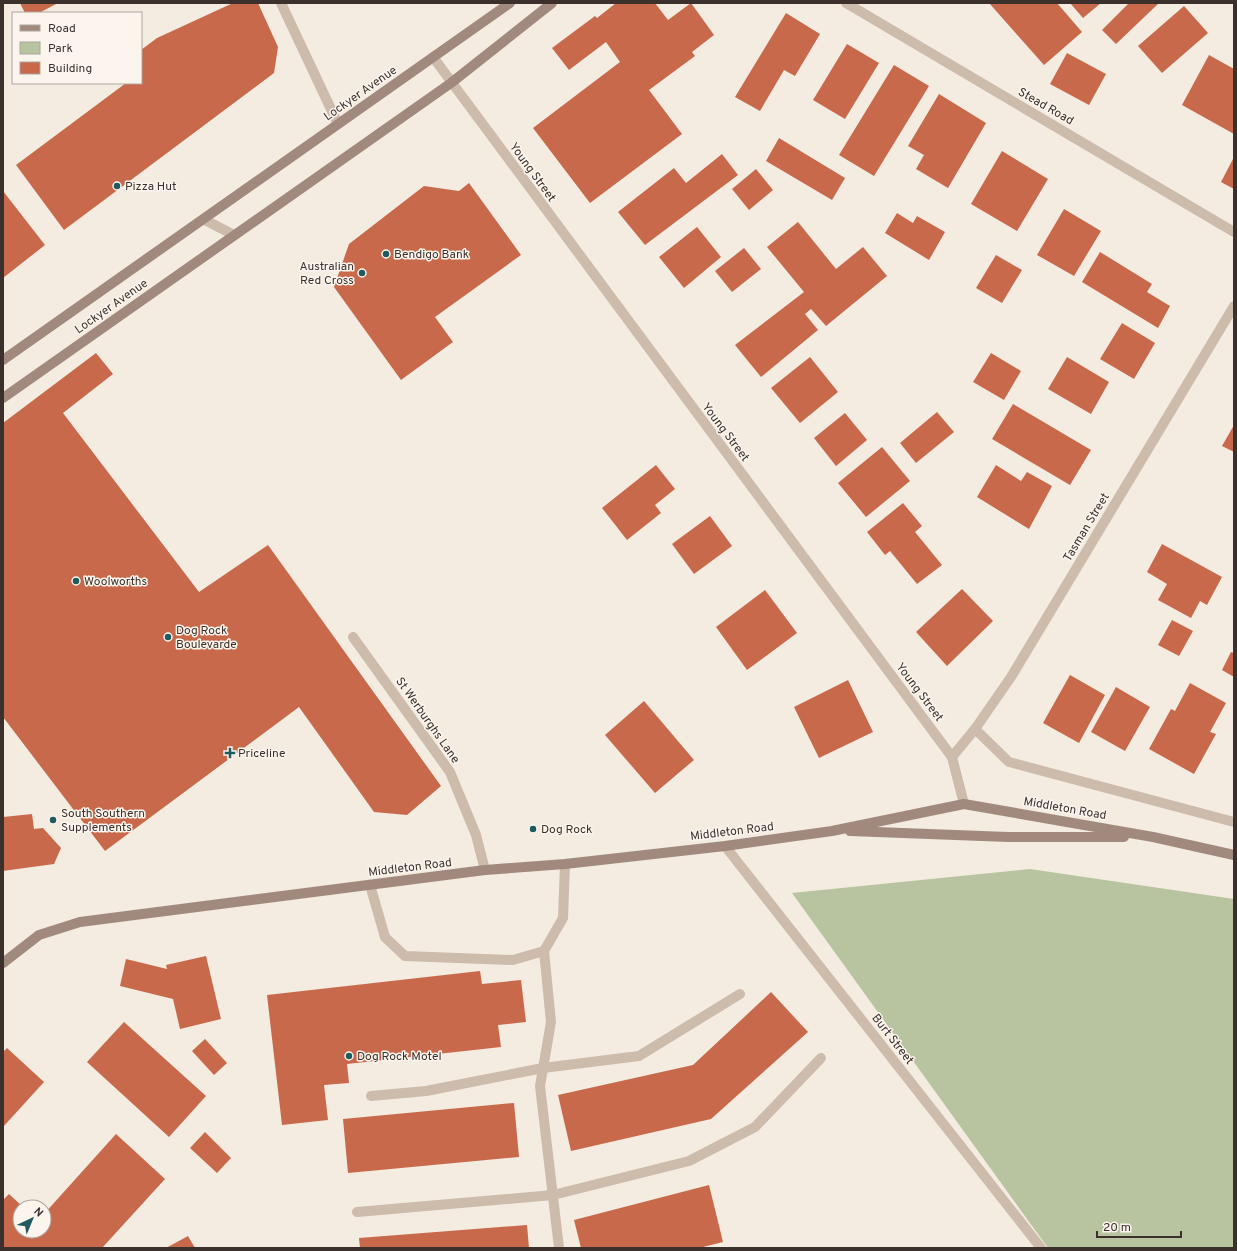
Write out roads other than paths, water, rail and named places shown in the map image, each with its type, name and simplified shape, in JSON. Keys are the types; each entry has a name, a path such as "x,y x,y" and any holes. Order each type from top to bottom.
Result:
{"main road":[{"name":"Lockyer Avenue","path":"3,360 204,220 510,3"},
{"name":"Lockyer Avenue","path":"3,398 451,83 552,3"},
{"name":"Middleton Road","path":"3,963 39,935 80,922 485,870 565,864 725,846 832,831 964,804 1153,836 1234,855"},
{"name":"Middleton Road","path":"832,831 1008,836 1153,836"}],"street":[{"path":"281,3 338,124"},
{"name":"Stead Road","path":"846,3 1234,232"},
{"path":"433,57 451,83"},
{"name":"Young Street","path":"451,83 952,756 964,804"},
{"path":"204,220 234,235"},
{"name":"Tasman Street","path":"952,756 975,729 1011,677 1234,306"},
{"name":"St Werburghs Lane","path":"353,637 450,772 476,835 485,870"},
{"path":"975,729 1009,762 1234,822"},
{"name":"Burt Street","path":"725,846 1041,1248"},
{"path":"559,1248 540,1086 551,1022 544,951 563,918 565,864"},
{"path":"370,885 385,937 404,956 513,960 544,951"},
{"path":"371,1096 426,1091 543,1068 640,1056 740,994"},
{"path":"357,1212 553,1195 689,1161 754,1127 821,1058"}],"place":[{"name":"Pizza Hut","path":"117,186"},
{"name":"Bendigo Bank","path":"386,254"},
{"name":"Australian Red Cross","path":"362,273"},
{"name":"Woolworths","path":"76,581"},
{"name":"Dog Rock Boulevarde","path":"168,637"},
{"name":"Priceline","path":"230,753"},
{"name":"South Southern Supplements","path":"53,820"},
{"name":"Dog Rock","path":"533,829"},
{"name":"Dog Rock Motel","path":"349,1056"}]}
